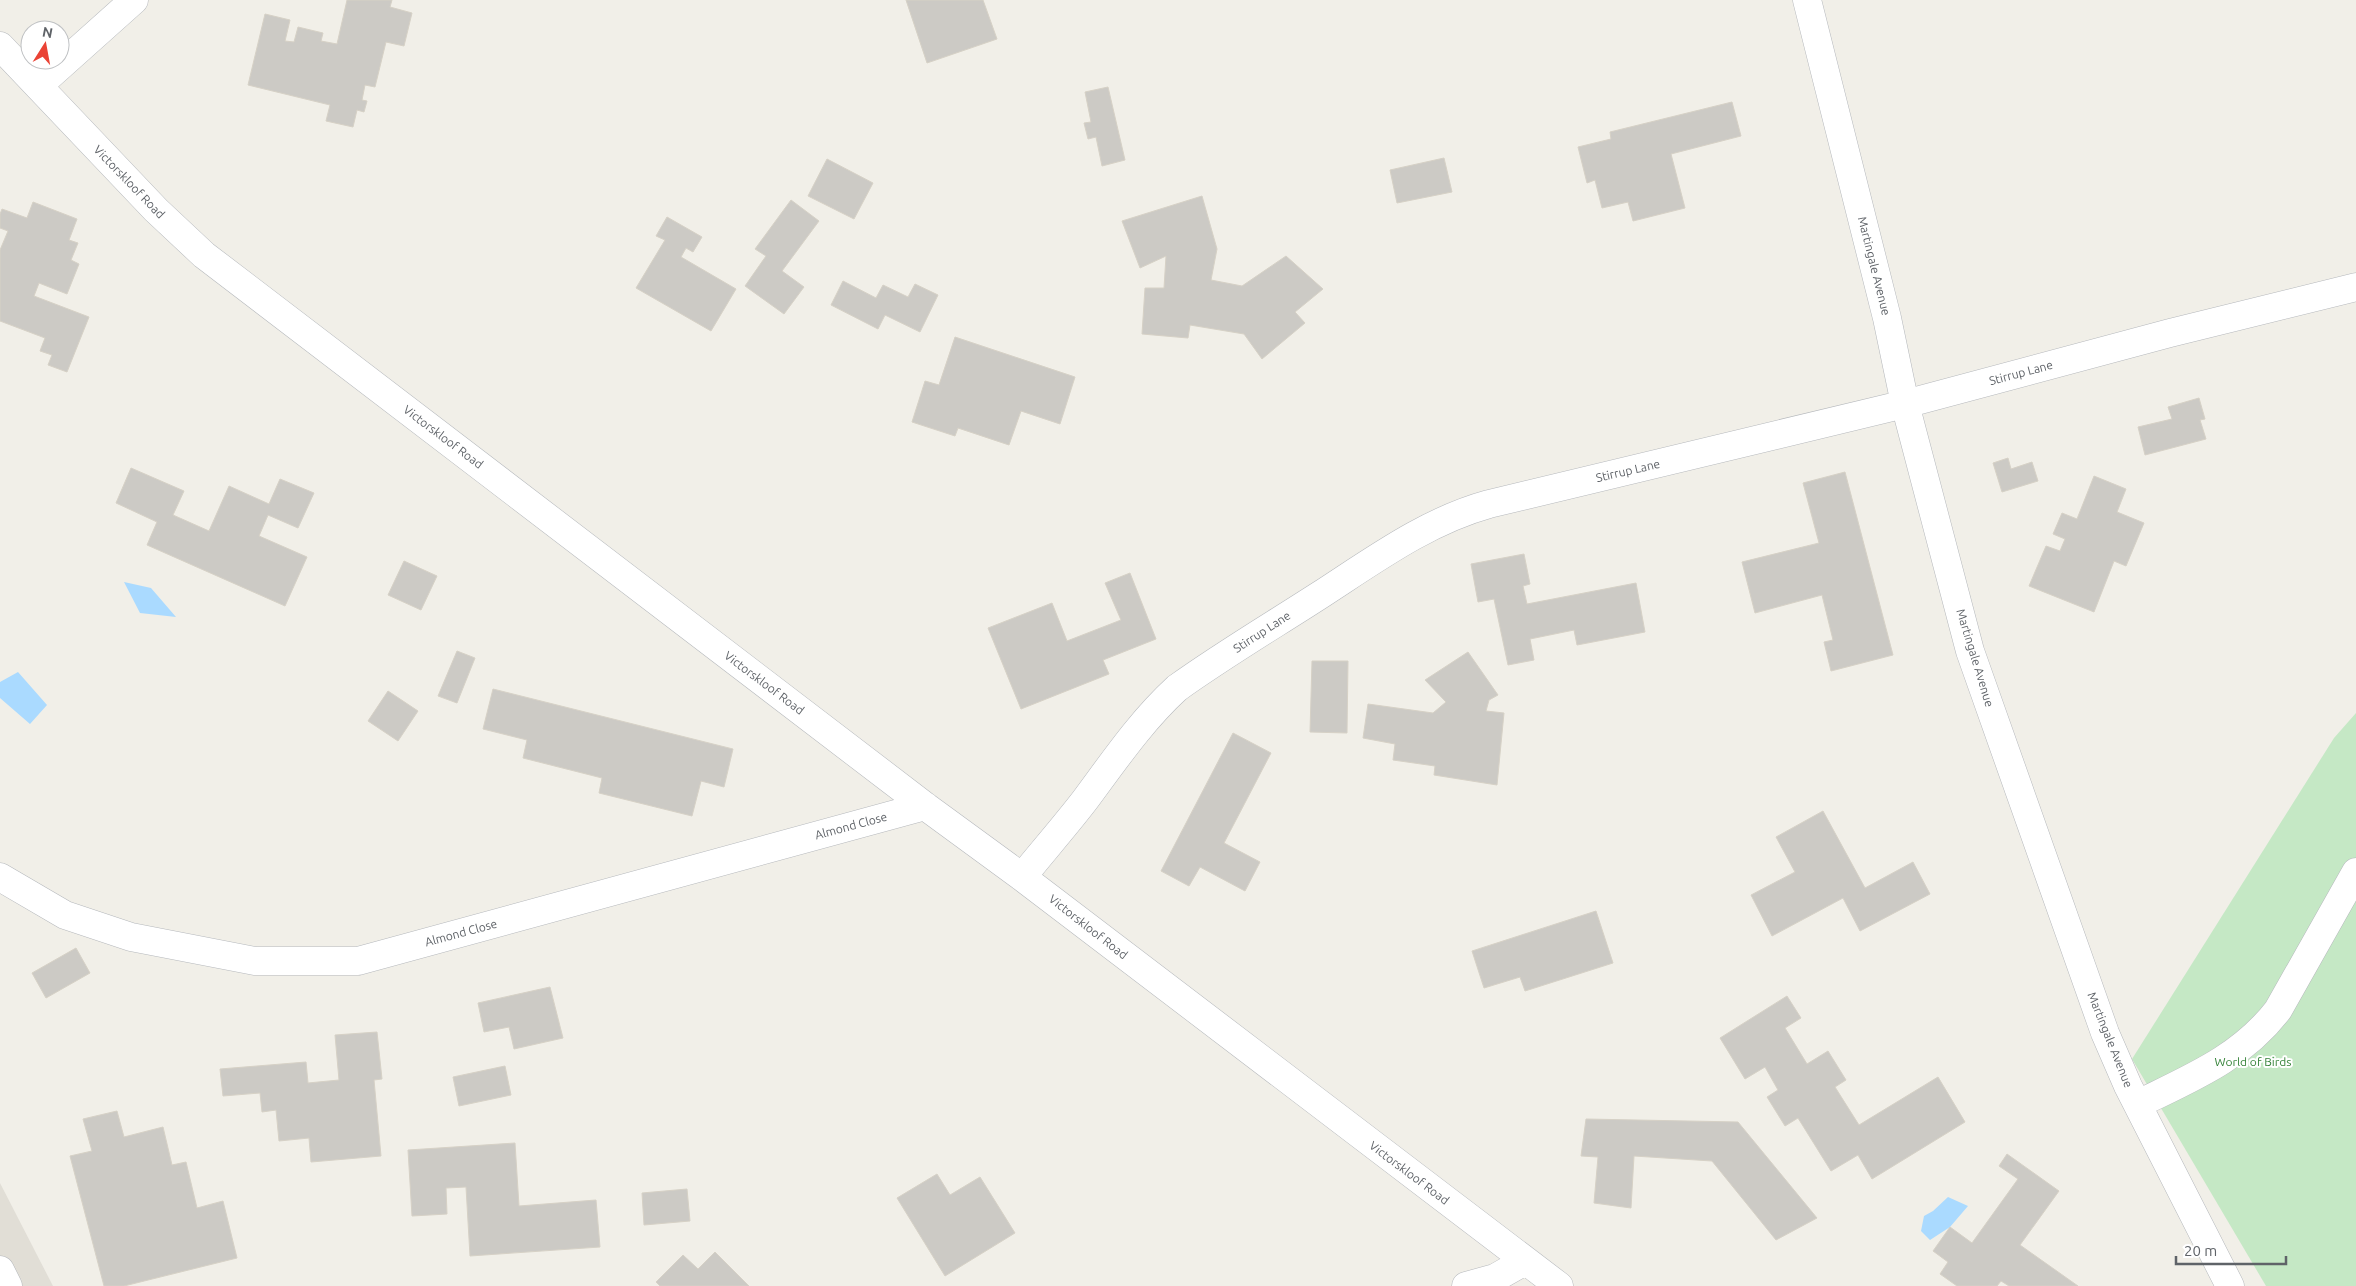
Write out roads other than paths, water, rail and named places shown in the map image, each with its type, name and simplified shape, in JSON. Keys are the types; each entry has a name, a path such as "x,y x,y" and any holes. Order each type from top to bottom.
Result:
{"street":[{"path":"39,85 134,0"},
{"name":"Martingale Avenue","path":"1807,0 1887,318 1904,404 1970,651 2105,1033 2138,1104 2230,1286"},
{"name":"Victorskloof Road","path":"0,46 131,184 177,231 204,255 925,806 1022,877 1559,1286"},
{"name":"Stirrup Lane","path":"1022,877 1071,818 1138,729 1177,688 1415,535 1467,510 1904,404 2170,333 2356,287"},
{"name":"Almond Close","path":"0,877 65,916 131,937 255,961 358,961 925,806"},
{"path":"2138,1104 2203,1072 2240,1050 2263,1029 2278,1010 2356,872"},
{"path":"1466,1286 1495,1278 1525,1261"},
{"path":"0,1270 8,1286"}],"water":[{"path":"124,582 151,588 176,617 140,613"},
{"path":"18,672 47,705 30,724 0,698 0,682"},
{"path":"1948,1197 1968,1206 1950,1227 1930,1240 1921,1231 1924,1216 1933,1211"}],"park label":[{"name":"World of Birds","path":"2253,1062"}]}
